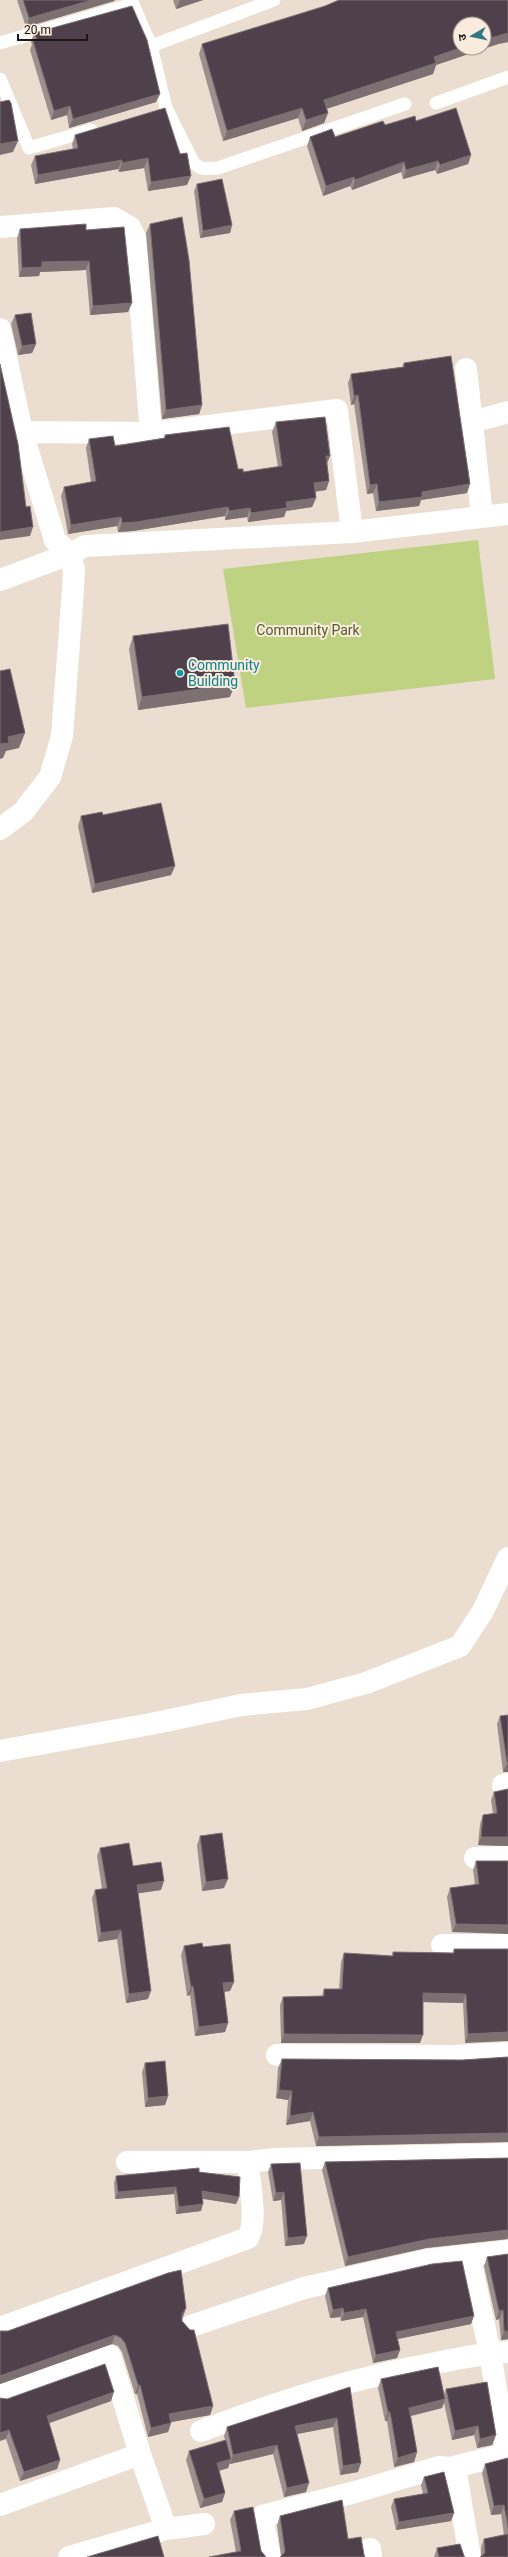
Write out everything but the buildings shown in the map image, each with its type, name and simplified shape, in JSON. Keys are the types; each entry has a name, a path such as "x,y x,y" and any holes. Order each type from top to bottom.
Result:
{"street":[{"path":"0,227 114,218 130,227 135,238 152,433"},
{"path":"0,329 22,432 43,508 55,540 70,554 74,570 62,736 50,777 23,812 0,829"},
{"path":"466,368 482,516"},
{"path":"22,432 152,433 337,410 352,532"},
{"path":"472,422 508,412"},
{"path":"0,580 70,554 85,546 352,532 508,514"},
{"path":"0,1751 151,1724 241,1705 307,1698 366,1683 460,1646 483,1611 508,1558"},
{"path":"475,1858 508,1857"},
{"path":"442,1944 508,1946"},
{"path":"277,2055 452,2056 508,2054"},
{"path":"127,2162 248,2162 275,2159 508,2154"},
{"path":"0,2328 248,2238 252,2232 253,2221 248,2162"},
{"path":"190,2326 304,2288 427,2260 508,2251"},
{"path":"270,2557 262,2516 359,2491 439,2467 450,2468 502,2455 506,2451 499,2353 469,2256"},
{"path":"201,2431 310,2393 393,2370 499,2353"},
{"path":"0,2396 110,2356 140,2454 166,2529"},
{"path":"0,2506 140,2454"},
{"path":"450,2468 456,2479 470,2557"},
{"path":"69,2557 166,2529 204,2524"}],"lane":[{"path":"151,46 274,0"},
{"path":"0,43 132,2 151,46 166,108 195,166 203,169 218,168 405,104"},
{"path":"436,103 508,77"},
{"path":"0,79 29,148 105,126"},
{"path":"151,113 166,108"}],"green space":[{"name":"Community Park","path":"478,540 495,679 246,708 223,569"}],"place":[{"name":"Community Building","path":"180,673"}]}
